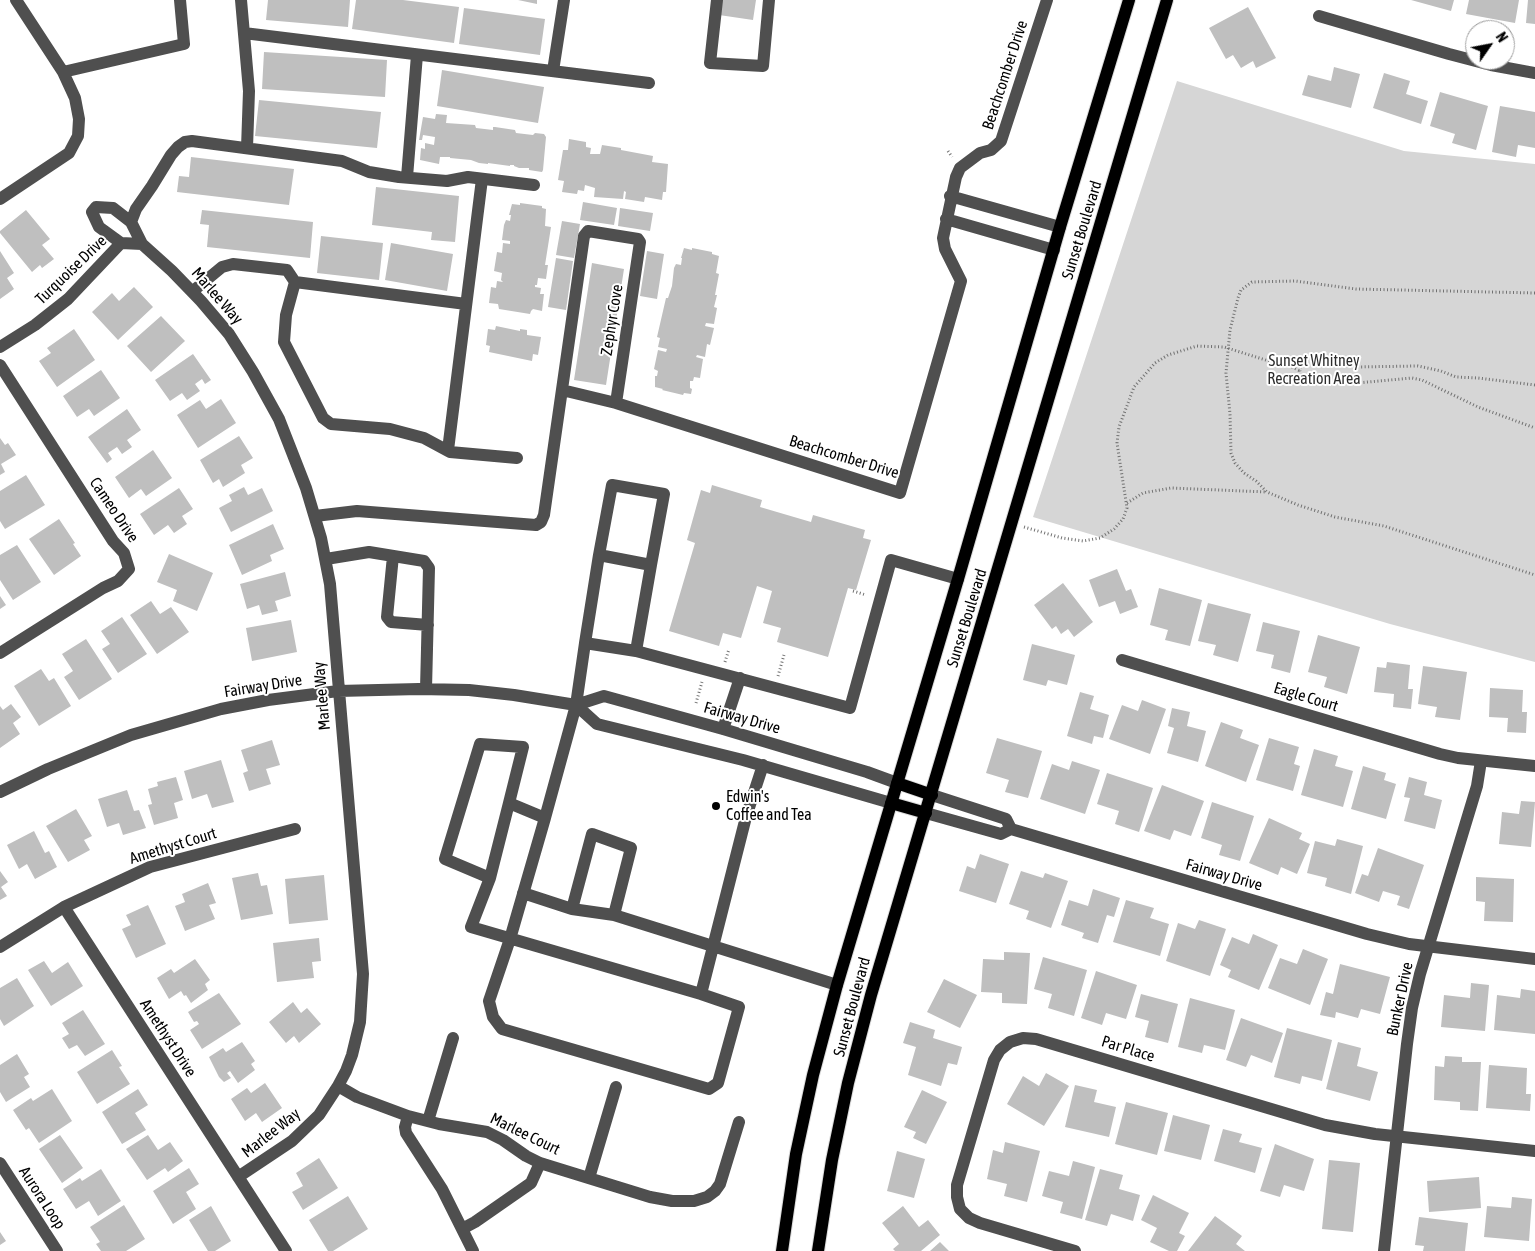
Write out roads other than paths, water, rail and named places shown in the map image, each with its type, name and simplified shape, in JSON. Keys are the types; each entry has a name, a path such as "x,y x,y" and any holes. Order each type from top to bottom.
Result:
{"main road":[{"name":"Sunset Boulevard","path":"782,1251 796,1154 813,1075 837,984 1128,0"},
{"name":"Sunset Boulevard","path":"818,1251 832,1160 848,1083 871,996 1167,0"},
{"path":"897,783 932,795"},
{"path":"891,803 926,813"}],"street":[{"path":"0,199 69,153 78,136 79,119 75,98 63,72 16,0"},
{"path":"63,72 184,44 180,0"},
{"path":"240,0 249,91 247,148"},
{"path":"553,71 564,0"},
{"path":"717,0 710,63 763,66 768,0"},
{"name":"Beachcomber Drive","path":"562,390 616,403 900,493 961,281 945,249 943,238 950,196 960,168 980,153 991,150 1002,141 1047,0"},
{"path":"1320,16 1457,57 1535,73"},
{"path":"244,33 649,83"},
{"path":"407,177 417,55"},
{"path":"121,244 98,227 92,212 96,207 113,208 131,222 136,209 178,147 185,142 192,141 247,148 342,162 369,172 407,177 447,181 468,177 534,185"},
{"path":"448,450 482,179"},
{"path":"950,196 1060,227"},
{"path":"946,219 1054,250"},
{"name":"Marlee Way","path":"131,222 142,244 193,291 229,334 267,395 288,439 315,516 326,559 332,612 362,974 363,992 357,1037 352,1055 338,1086 319,1115 285,1146 238,1177"},
{"name":"Zephyr Cove","path":"562,390 584,236 588,231 638,239 640,242 616,403"},
{"name":"Turquoise Drive","path":"0,347 35,325 68,299 121,244 142,244"},
{"path":"193,291 222,267 233,264 287,270 295,282 286,315 284,342 323,418 331,424 390,429 424,438 448,450 517,458"},
{"path":"295,282 466,304"},
{"name":"Cameo Drive","path":"0,365 113,541 124,553 129,569 118,581 103,588 0,653"},
{"path":"315,516 357,511 536,524 541,522 544,515 562,390"},
{"path":"490,878 446,859 480,744 523,747 490,878 471,927 510,938 701,994 739,1007 718,1084 709,1089 502,1029 493,1017 489,1001 510,938 546,818 576,704 612,484 664,494 636,651"},
{"path":"326,559 369,552 424,561 428,568 426,689"},
{"path":"599,555 651,565"},
{"path":"393,556 387,617 391,622 428,625"},
{"path":"585,643 636,651 850,708 891,560 958,579"},
{"name":"Eagle Court","path":"1122,660 1440,754 1481,761 1535,766"},
{"path":"724,729 740,678"},
{"name":"Fairway Drive","path":"0,792 48,769 131,735 222,709 268,700 338,691 426,689 514,694 576,704 604,696 724,729 867,772 897,783"},
{"path":"576,704 598,724 763,766 891,803"},
{"name":"Bunker Drive","path":"1384,1251 1412,1008 1477,786 1481,761"},
{"path":"701,994 746,817 763,766"},
{"name":"Fairway Drive","path":"932,795 1006,819 1011,829"},
{"path":"510,803 546,818"},
{"name":"Fairway Drive","path":"926,813 1001,834 1011,829 1367,934 1429,946 1535,959"},
{"name":"Amethyst Court","path":"64,907 150,867 295,829"},
{"path":"572,909 592,834 631,848 614,915"},
{"path":"523,893 572,909 614,915 837,984"},
{"path":"0,947 64,907"},
{"name":"Amethyst Drive","path":"64,907 286,1251"},
{"path":"428,1121 453,1038"},
{"name":"Par Place","path":"1075,1251 980,1224 969,1218 960,1209 956,1197 957,1185 994,1060 1000,1050 1010,1042 1023,1038 1036,1039 1325,1125 1396,1137 1535,1151"},
{"name":"Marlee Court","path":"338,1086 357,1096 408,1116 487,1132 540,1163 650,1197 672,1201 694,1201 707,1197 716,1191 720,1184 739,1122"},
{"path":"589,1178 616,1087"},
{"path":"408,1116 405,1127 406,1133 442,1189 473,1251"},
{"name":"Aurora Loop","path":"0,1163 57,1251"},
{"path":"462,1229 531,1183 540,1163"}],"place":[{"name":"Edwin's Coffee and Tea","path":"716,806"}],"park label":[{"name":"Sunset Whitney Recreation Area","path":"1314,370"}]}
